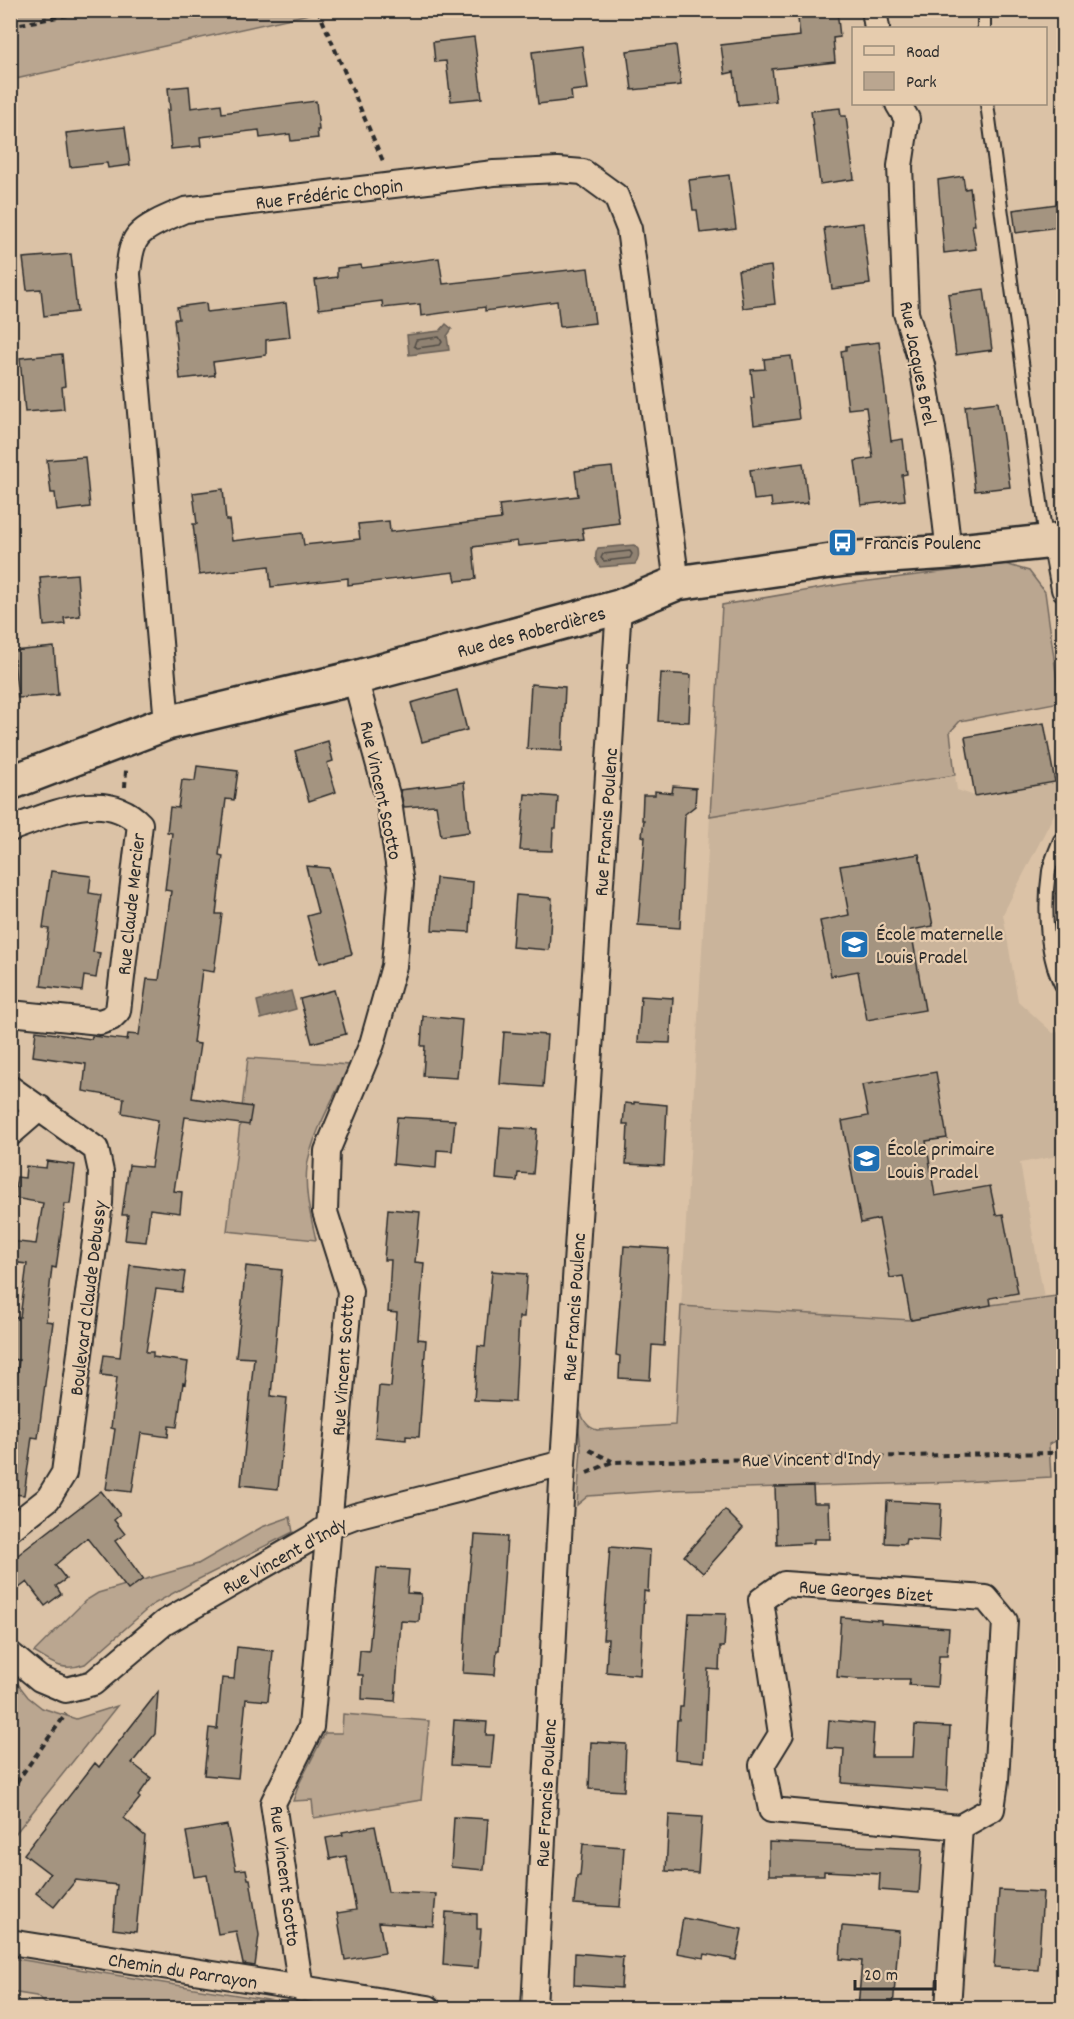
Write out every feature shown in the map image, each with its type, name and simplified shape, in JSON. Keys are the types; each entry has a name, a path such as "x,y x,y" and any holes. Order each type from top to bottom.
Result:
{"street":[{"path":"874,10 877,27"},
{"name":"Rue Jacques Brel","path":"899,105 907,119 900,166 906,313 922,365 938,459 949,552"},
{"name":"Rue Frédéric Chopin","path":"166,723 128,274 130,256 138,237 162,220 185,210 494,173 558,170 582,172 616,196 628,229 677,583"},
{"path":"1055,541 1064,589"},
{"name":"Rue des Roberdières","path":"10,783 166,723 355,678 619,607 677,583 845,559 949,552 1055,541"},
{"name":"Rue Francis Poulenc","path":"534,2008 562,1473 619,607"},
{"name":"Rue Vincent Scotto","path":"301,1989 273,1803 311,1727 350,1291 325,1212 327,1152 372,1044 394,966 401,884 389,802 355,678"},
{"name":"Rue Claude Mercier","path":"10,829 82,805 116,808 131,815 140,824 118,1011 111,1018 99,1022 10,1013"},
{"name":"Boulevard Claude Debussy","path":"10,1088 96,1149 101,1172 100,1203 64,1473 48,1499 10,1529"},
{"path":"10,1134 40,1108"},
{"name":"Rue Vincent d'Indy","path":"66,1690 93,1683 164,1623 329,1526 355,1516 562,1473"},
{"name":"Rue Georges Bizet","path":"784,1584 986,1598 1005,1621 996,1781 992,1809 960,1827 771,1810 762,1765 781,1734 761,1600 784,1584"},
{"path":"15,1659 40,1679 66,1690"},
{"path":"948,2008 960,1827"},
{"name":"Chemin du Parrayon","path":"10,1942 428,2008"}],"lane":[{"path":"987,105 1055,541"},
{"path":"1064,838 1060,840 1049,870 1048,919 1051,956 1064,990"}],"path":[{"path":"10,26 95,10"},
{"path":"318,10 394,186"},
{"path":"124,812 127,738"},
{"name":"Rue Vincent d'Indy","path":"562,1473 612,1462 1051,1453 1064,1447"},
{"path":"10,1791 67,1712 66,1690"}],"shaded area":[{"path":"955,775 957,790 975,796 1055,782 1063,784 1063,797 1003,914 1018,1001 1053,1033 1063,1031 1063,1155 1020,1163 1044,1298 911,1320 681,1306 710,816"}],"green space":[{"path":"11,10 323,10 323,11 11,80"},
{"path":"1005,564 1029,571 1045,592 1060,702 960,721 950,732 955,775 710,816 722,605 845,584"},
{"path":"248,1058 349,1065 309,1155 306,1176 307,1195 316,1240 227,1231"},
{"path":"1063,1295 1063,1434 1060,1439 1049,1444 1051,1477 960,1482 674,1490 588,1496 577,1505 581,1449 580,1411 586,1423 597,1430 675,1425 681,1306 911,1320 991,1305"},
{"path":"290,1517 293,1532 152,1605 85,1664 70,1667 58,1666 34,1652 85,1601 98,1593 198,1564 262,1527"},
{"path":"11,1675 28,1697 42,1708 76,1719 117,1706 11,1839"},
{"path":"343,1714 429,1721 421,1800 314,1818 312,1800 293,1801 299,1784 325,1733 342,1733"},
{"path":"11,1958 292,2004 292,2008 51,2008 36,1996 11,1992"}],"water":[{"path":"446,324 452,329 447,336 449,350 409,355 407,335 440,331"},
{"path":"634,545 639,553 635,564 600,567 597,562 598,548"},
{"path":"291,991 296,1009 261,1019 257,1001"}],"building":[{"path":"797,10 837,10 840,37 833,38 835,62 772,69 776,101 738,105 734,72 725,74 721,45 800,36"},
{"path":"474,37 482,98 451,101 446,61 435,62 433,42"},
{"path":"676,45 681,85 632,90 627,51"},
{"path":"582,46 588,89 571,91 572,100 538,104 532,52"},
{"path":"189,86 191,108 221,104 222,113 316,101 318,138 291,141 290,134 260,138 259,130 200,137 201,146 171,149 167,110 170,110 168,88"},
{"path":"840,108 841,116 846,116 854,179 820,184 811,111"},
{"path":"125,127 130,165 108,168 107,163 70,167 66,133"},
{"path":"729,175 736,229 700,233 697,210 693,210 689,180"},
{"path":"963,176 965,189 970,188 976,249 944,253 938,180"},
{"path":"1064,203 1064,226 1016,233 1013,210"},
{"path":"863,223 870,284 832,289 824,228"},
{"path":"71,254 77,312 44,316 41,289 27,290 23,258"},
{"path":"439,258 443,284 588,268 595,323 560,327 557,301 485,311 485,307 421,316 420,304 383,308 382,301 319,309 315,280 337,277 337,268 361,265 362,268"},
{"path":"771,266 775,304 743,308 738,270"},
{"path":"984,289 992,350 956,355 948,294"},
{"path":"206,303 207,312 286,303 290,337 266,340 266,355 213,362 215,375 180,379 174,319 179,319 177,307"},
{"path":"879,342 891,441 903,439 907,474 902,475 905,500 861,505 855,461 873,458 866,407 848,409 841,351 846,350 846,346"},
{"path":"62,354 65,386 62,387 64,409 25,412 20,358"},
{"path":"791,356 799,419 754,425 751,370 765,369 764,359"},
{"path":"998,402 1010,487 975,491 965,406"},
{"path":"85,457 90,507 57,511 55,493 51,493 47,460"},
{"path":"803,463 808,503 772,507 771,498 754,500 750,470"},
{"path":"612,467 619,523 582,528 584,539 518,546 517,541 473,547 476,579 456,581 454,572 348,585 348,578 271,587 269,566 199,575 193,524 197,524 193,493 223,489 226,520 229,520 232,541 302,533 304,545 360,539 358,524 389,521 390,532 501,519 499,505 578,496 575,471"},
{"path":"77,574 80,616 64,618 65,624 44,626 40,577"},
{"path":"54,647 58,695 18,698 13,651"},
{"path":"661,673 691,675 689,722 658,721"},
{"path":"531,684 565,687 562,751 527,749"},
{"path":"457,690 467,730 422,742 411,703"},
{"path":"1044,723 1055,782 975,796 965,737"},
{"path":"328,741 333,761 327,763 336,792 309,801 295,751"},
{"path":"197,766 238,771 234,800 226,799 219,855 223,856 216,914 222,914 214,972 202,970 193,1043 200,1044 192,1098 252,1107 249,1125 185,1117 174,1191 182,1192 180,1213 150,1209 146,1242 125,1240 128,1215 122,1215 129,1165 151,1167 158,1120 122,1113 124,1098 83,1091 86,1064 33,1056 36,1031 91,1039 92,1036 127,1040 128,1034 139,1035 147,979 159,980 171,891 165,890 172,833 167,832 170,807 178,808 182,780 195,781"},
{"path":"464,782 469,832 441,836 436,805 404,807 400,790"},
{"path":"673,786 696,788 695,806 685,814 680,928 638,925 645,837 642,836 643,795 655,795 655,791 672,793"},
{"path":"525,794 558,797 552,851 520,850"},
{"path":"919,854 933,926 911,930 925,1010 867,1020 858,971 831,976 820,921 849,915 840,866"},
{"path":"306,866 329,868 352,954 320,963 307,916 318,913"},
{"path":"51,871 91,876 89,893 101,895 93,952 100,953 96,978 84,976 82,991 41,986 49,929 43,928"},
{"path":"436,878 473,882 470,932 432,930"},
{"path":"516,895 552,898 549,950 512,947"},
{"path":"334,990 346,1034 312,1043 300,999"},
{"path":"641,996 673,998 670,1043 638,1042"},
{"path":"423,1016 462,1020 457,1078 423,1076 425,1046 421,1046"},
{"path":"504,1032 547,1035 543,1087 500,1084"},
{"path":"936,1072 947,1138 926,1141 935,1196 990,1186 996,1215 1003,1214 1018,1293 990,1298 991,1305 911,1320 903,1276 890,1278 879,1219 861,1223 842,1121 868,1116 862,1085"},
{"path":"634,1102 667,1105 664,1166 626,1164 628,1124 623,1124 625,1103 634,1104"},
{"path":"397,1117 455,1120 452,1151 437,1150 436,1168 393,1164"},
{"path":"500,1127 537,1129 533,1174 518,1173 517,1181 496,1179"},
{"path":"47,1161 75,1165 70,1204 65,1204 56,1268 52,1267 46,1321 53,1322 38,1438 32,1437 24,1495 10,1494 10,1401 13,1401 19,1360 10,1359 10,1329 12,1317 20,1317 27,1264 10,1262 10,1241 36,1244 43,1203 14,1198 17,1177 25,1178 26,1166 46,1168"},
{"path":"388,1209 420,1212 415,1262 424,1263 418,1339 426,1340 419,1437 406,1436 406,1440 375,1437 379,1386 391,1387 397,1313 388,1312 391,1260 384,1260"},
{"path":"624,1246 669,1249 664,1346 652,1345 650,1380 619,1378 620,1356 616,1355"},
{"path":"130,1265 185,1272 182,1292 156,1289 146,1352 153,1352 153,1357 188,1362 177,1427 169,1426 168,1437 141,1433 132,1492 106,1489 115,1429 111,1428 117,1377 101,1375 104,1355 120,1357"},
{"path":"246,1266 282,1270 271,1396 287,1398 278,1489 241,1485 254,1358 236,1357"},
{"path":"492,1271 527,1274 524,1317 519,1317 515,1402 474,1400 478,1346 485,1347"},
{"path":"813,1486 814,1503 829,1503 830,1539 814,1539 814,1543 777,1545 775,1487"},
{"path":"101,1491 120,1515 114,1520 125,1534 115,1541 143,1579 128,1590 87,1538 55,1565 66,1579 56,1586 61,1594 45,1606 27,1582 10,1595 10,1561"},
{"path":"887,1501 941,1504 939,1541 906,1539 905,1544 885,1543"},
{"path":"725,1510 743,1528 703,1573 684,1556"},
{"path":"475,1535 507,1537 499,1650 497,1650 495,1675 463,1673 467,1603"},
{"path":"610,1547 650,1550 648,1592 644,1591 640,1675 606,1672 608,1639 603,1639"},
{"path":"377,1568 409,1570 407,1593 421,1594 419,1622 401,1621 395,1701 362,1699 363,1675 358,1675 360,1650 369,1651"},
{"path":"689,1613 726,1614 724,1647 720,1647 719,1670 708,1669 704,1762 675,1759 677,1720 679,1720 680,1707 683,1707"},
{"path":"841,1617 881,1620 881,1623 949,1628 947,1656 939,1656 937,1687 909,1685 910,1679 837,1677"},
{"path":"237,1647 273,1651 268,1701 246,1699 238,1778 204,1775 209,1728 217,1729 222,1678 234,1679"},
{"path":"158,1692 155,1734 132,1763 151,1778 138,1796 140,1798 124,1818 145,1836 136,1932 113,1929 117,1885 76,1880 54,1907 36,1893 50,1874 24,1854 95,1763 99,1767"},
{"path":"454,1720 487,1722 486,1735 494,1735 491,1767 451,1765"},
{"path":"829,1720 874,1724 872,1757 913,1757 915,1725 950,1727 947,1791 842,1783 844,1749 827,1748"},
{"path":"591,1742 626,1744 624,1791 589,1789"},
{"path":"669,1815 702,1817 698,1873 666,1871"},
{"path":"454,1817 488,1819 484,1870 451,1867"},
{"path":"227,1825 236,1870 246,1869 248,1879 250,1879 259,1935 255,1966 243,1964 236,1931 218,1934 207,1875 194,1877 186,1832"},
{"path":"375,1826 388,1892 436,1894 433,1926 379,1922 385,1953 345,1960 337,1913 356,1910 346,1856 330,1859 326,1838 343,1835 342,1832"},
{"path":"769,1842 922,1849 919,1893 879,1890 880,1874 824,1871 824,1875 769,1875"},
{"path":"583,1844 624,1847 620,1907 574,1904"},
{"path":"999,1890 1043,1892 1038,1970 994,1967"},
{"path":"446,1912 477,1914 477,1929 481,1929 478,1968 443,1965"},
{"path":"683,1918 742,1929 736,1960 705,1954 704,1958 677,1953"},
{"path":"842,1926 899,1931 893,2008 858,2008 862,1961 840,1959"},
{"path":"575,1953 623,1957 621,1988 574,1985"}],"place":[{"name":"Francis Poulenc","path":"843,542"},
{"name":"École maternelle Louis Pradel","path":"855,944"},
{"name":"École primaire Louis Pradel","path":"866,1159"}]}
